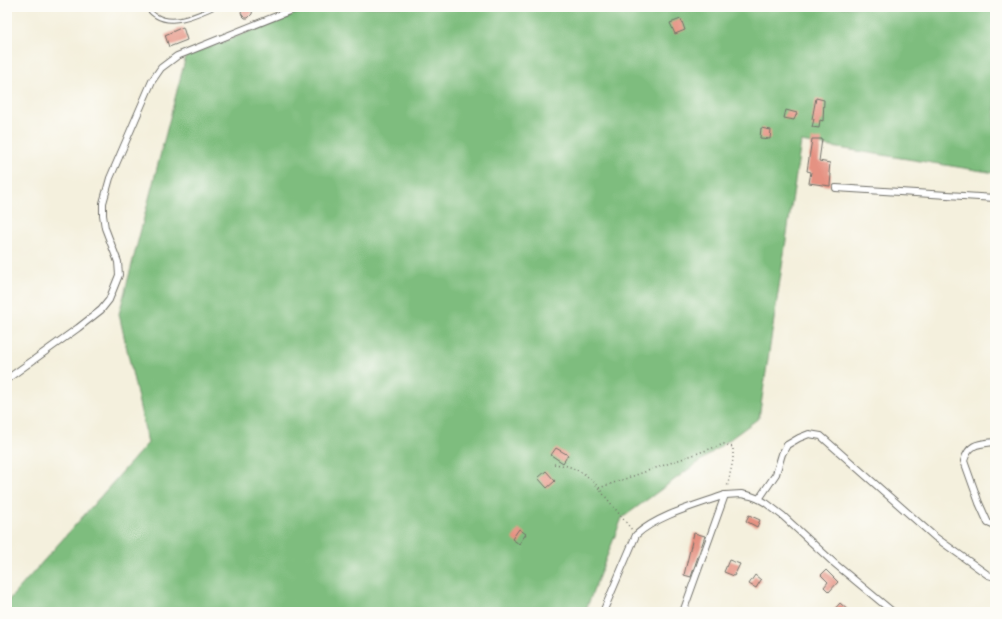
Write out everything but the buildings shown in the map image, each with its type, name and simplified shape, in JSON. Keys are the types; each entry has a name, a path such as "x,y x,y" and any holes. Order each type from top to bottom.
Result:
{"street":[{"path":"7,379 78,328 101,310 109,300 119,275 118,262 104,228 102,203 110,178 152,81 162,68 177,56 299,7"},
{"path":"836,188 995,198"},
{"path":"759,499 776,474 782,454 788,445 809,434 821,436 936,537 988,575 995,577"},
{"path":"995,442 978,444 966,454 964,461 988,523 995,526"},
{"path":"603,612 636,534 645,526 657,520 725,495 741,494 759,499 783,516 834,563 893,612"},
{"path":"683,612 725,495"}],"lane":[{"path":"146,7 156,16 169,20 186,18 215,7"}],"path":[{"path":"599,488 724,444 733,447 733,460 725,495"},
{"path":"554,464 568,466 583,473 599,488 636,534"}],"green space":[{"path":"313,7 995,7 995,173 801,142 759,418 622,518 585,612 7,612 7,602 148,443 119,314 186,56"}]}
